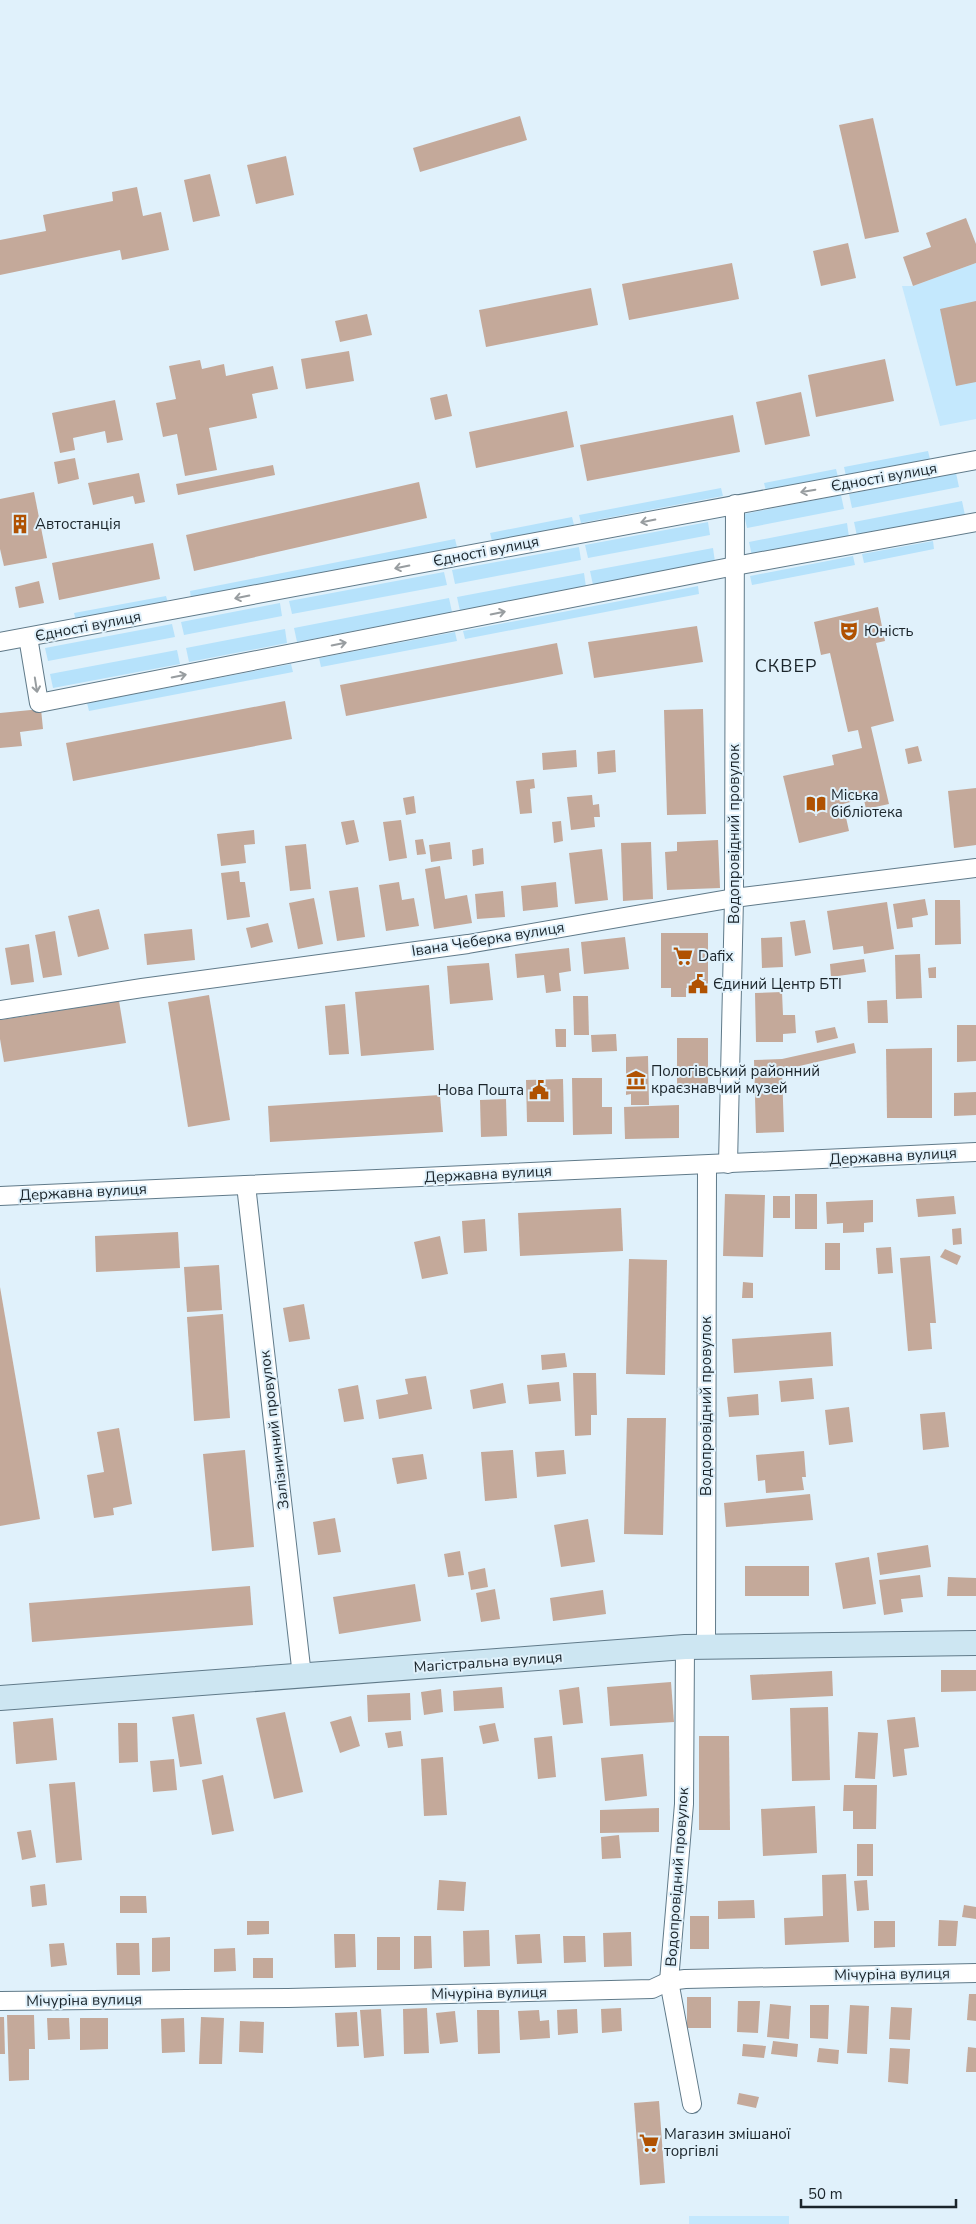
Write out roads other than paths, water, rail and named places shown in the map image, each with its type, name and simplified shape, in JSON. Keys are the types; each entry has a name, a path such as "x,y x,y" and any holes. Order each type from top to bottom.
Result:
{"main road":[{"name":"Магістральна вулиця","path":"0,1698 696,1647 976,1643"}],"street":[{"name":"Єдності вулиця","path":"976,460 28,637 39,704 735,566 976,522"},
{"name":"Водопровідний провулок","path":"728,1164 734,898 735,504"},
{"path":"0,642 28,637"},
{"name":"Івана Чеберка вулиця","path":"0,1010 142,988 468,944 734,898 976,868"},
{"name":"Державна вулиця","path":"0,1196 976,1152"},
{"name":"Водопровідний провулок","path":"692,2104 669,1981 696,1647 707,1165"},
{"name":"Залізничний провулок","path":"246,1185 302,1676"},
{"name":"Мічуріна вулиця","path":"0,2001 288,1998 652,1989 669,1981 684,1978 976,1973"}],"place":[{"name":"Автостанція","path":"20,524"},
{"name":"Юність","path":"849,631"},
{"name":"Міська бібліотека","path":"816,804"},
{"name":"Dafix","path":"683,956"},
{"name":"Єдиний Центр БТІ","path":"698,984"},
{"name":"Пологівський районний краєзнавчий музей","path":"636,1080"},
{"name":"Нова Пошта","path":"539,1090"},
{"name":"Магазин змішаної торгівлі","path":"649,2143"}],"district":[{"name":"СКВЕР","path":"786,666"}]}
